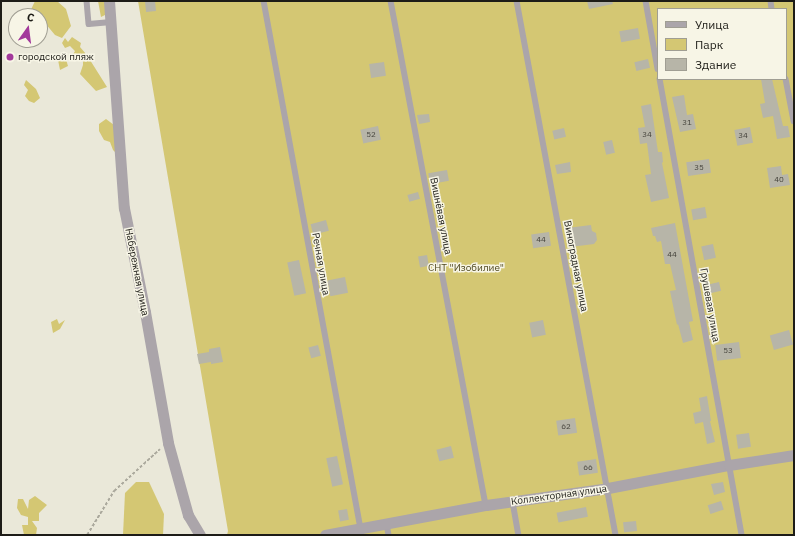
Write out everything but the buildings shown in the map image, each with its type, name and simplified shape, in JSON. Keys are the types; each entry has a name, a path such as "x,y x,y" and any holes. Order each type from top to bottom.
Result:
{"street":[{"name":"Набережная улица","path":"109,1 124,208 145,312 168,443 188,515 200,535"},
{"name":"Коллекторная улица","path":"325,535 361,530 388,530 486,505 608,488 729,465 794,455"}],"lane":[{"path":"87,1 89,24 111,22"},
{"name":"Речная улица","path":"264,1 361,530"},
{"name":"Вишнёвая улица","path":"391,1 486,505"},
{"name":"Виноградная улица","path":"517,1 616,535"},
{"path":"646,1 657,63"},
{"name":"Грушевая улица","path":"660,80 742,535"},
{"path":"786,80 794,121"},
{"path":"513,502 519,535"}],"path":[{"path":"87,535 114,492 168,443"}],"green space":[{"path":"35,1 57,1 66,9 71,26 62,38 55,35 48,27 48,8 32,8"},
{"path":"98,1 106,1 107,14 101,17"},
{"name":"СНТ \"Изобилие\"","path":"138,1 794,1 794,535 227,535 228,531"},
{"path":"72,37 81,43 80,47 86,54 79,55 76,60 71,58 75,51 70,46 65,48 62,43 65,38 68,42"},
{"path":"65,56 68,66 60,70 58,60"},
{"path":"83,56 90,60 107,87 96,91 80,74 83,65"},
{"path":"26,80 36,89 40,98 34,103 29,101 25,96 28,90 24,85"},
{"path":"106,119 114,125 117,154 113,150 110,142 104,140 99,131 99,124"},
{"path":"57,319 59,324 65,320 60,329 53,333 51,322"},
{"path":"136,482 149,482 164,514 163,535 123,535 125,493"},
{"path":"35,496 47,505 39,513 39,521 32,521 37,528 36,535 24,535 22,525 28,525 28,517 21,515 17,508 18,499 23,499 28,509 29,500"}],"place":[{"name":"городской пляж","path":"10,57"}]}
